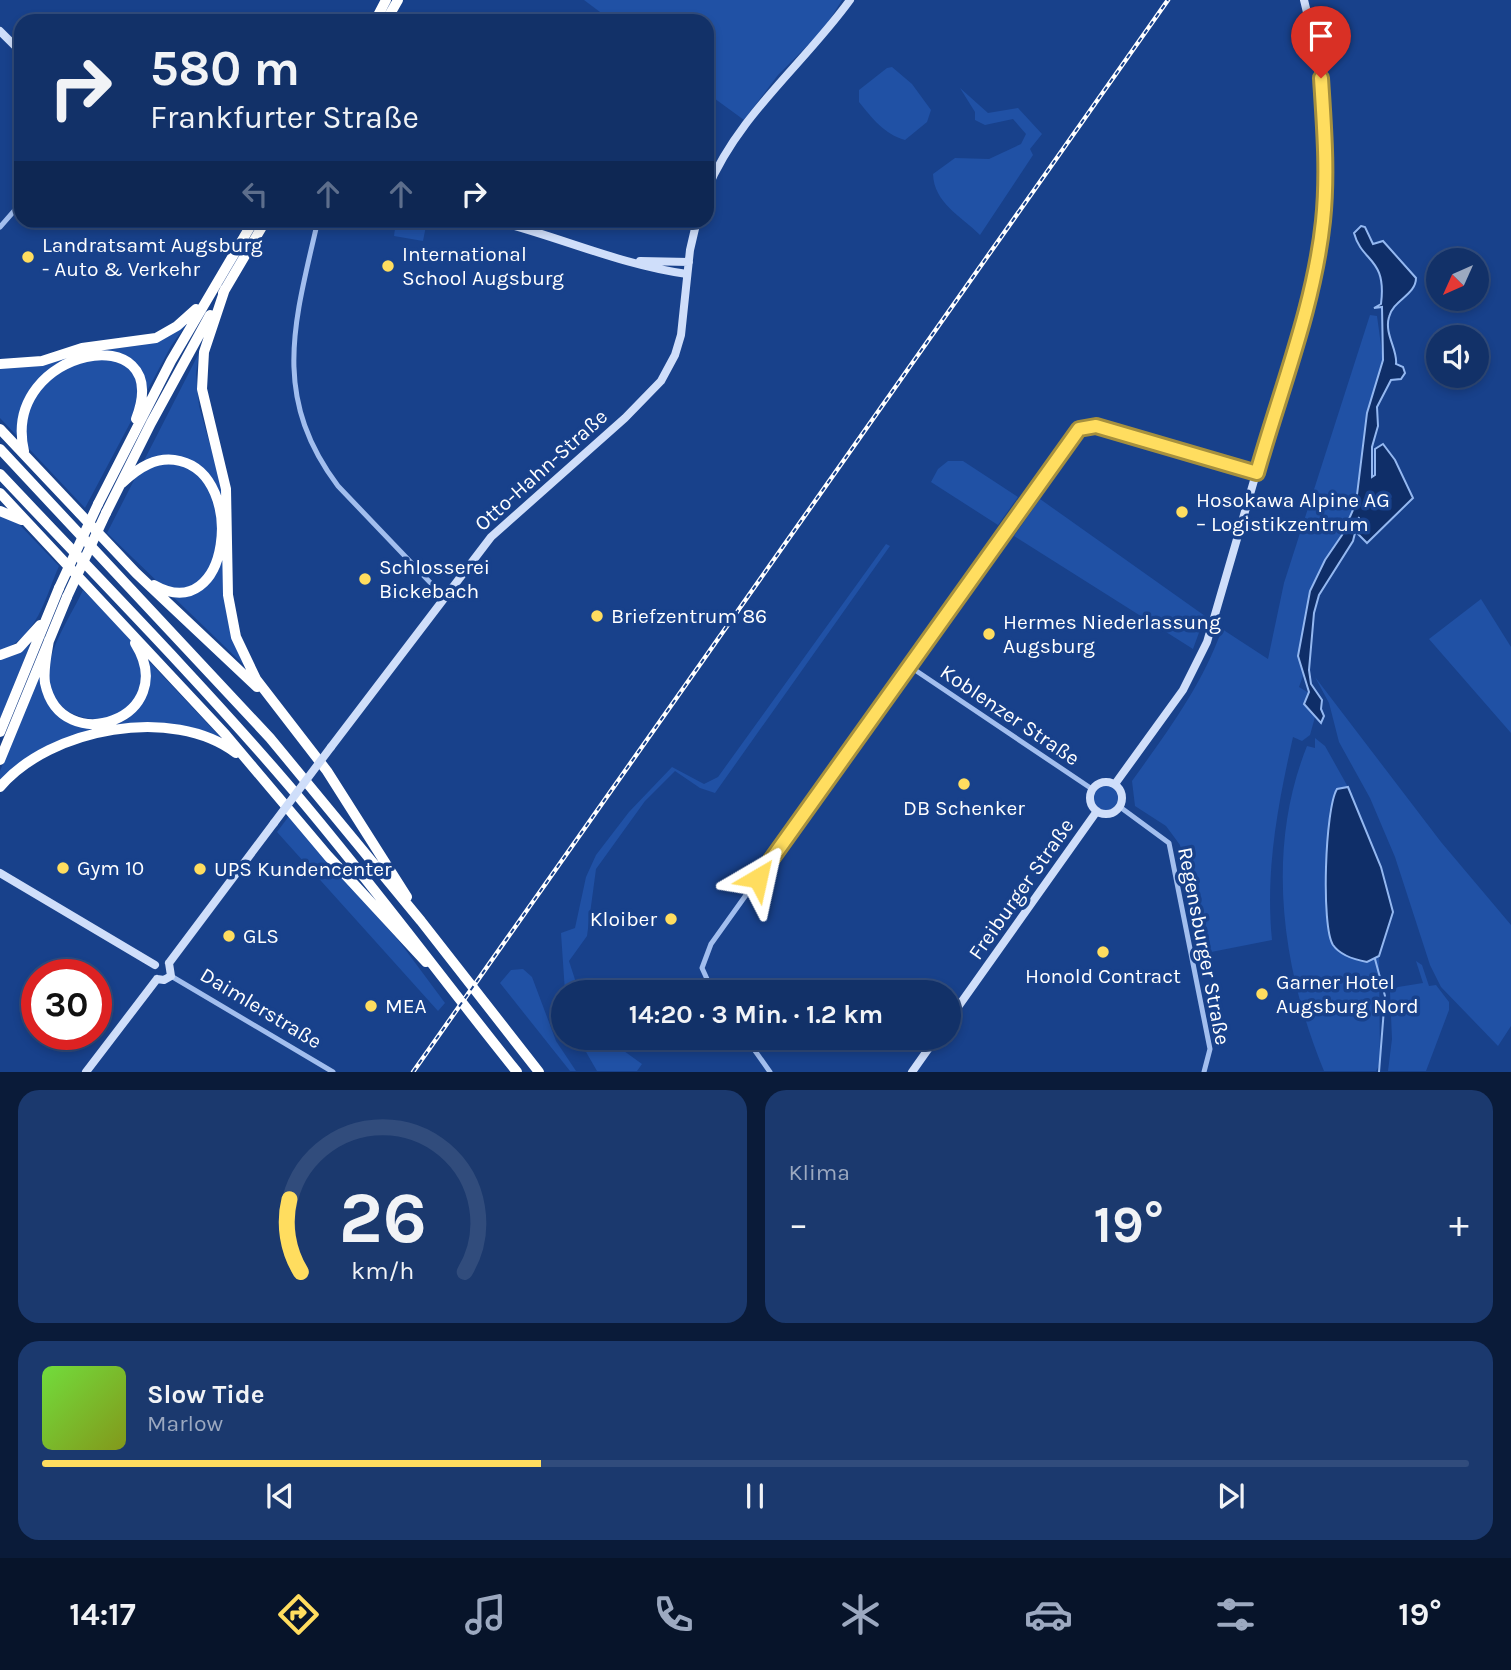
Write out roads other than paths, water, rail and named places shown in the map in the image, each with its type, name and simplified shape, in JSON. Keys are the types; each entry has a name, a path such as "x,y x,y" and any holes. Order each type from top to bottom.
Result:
{"highway":[{"path":"0,760 67,597 117,489 250,228"},
{"path":"0,732 59,589 121,458 220,286 260,228"},
{"path":"0,364 42,361 82,348 156,338 190,316 220,286"},
{"path":"220,286 204,352 202,389 226,489 231,619 244,655 270,699 327,771 390,867 421,921"},
{"path":"26,384 53,366 86,356 101,354 124,361 139,380 142,397 121,458"},
{"path":"13,407 15,431 29,460"},
{"path":"0,429 136,573 270,699"},
{"path":"0,449 270,738 421,921 539,1072"},
{"path":"117,489 141,468 167,459 197,468 217,494 219,553 217,565 205,584 186,592 174,593 156,586 136,573"},
{"path":"0,474 236,725 358,868 517,1072"},
{"path":"0,493 252,765 413,950 444,979"},
{"path":"0,511 14,516 35,530"},
{"path":"0,655 19,648 49,613"},
{"path":"49,640 44,676 53,702 75,720 106,724 121,718 135,706 145,684 144,661 123,625"},
{"path":"0,787 16,771 54,749 83,738 134,727 186,730 206,735 252,765"}],"street":[{"path":"714,173 764,99 818,42 849,0"},
{"path":"1115,785 1199,662 1216,615 1315,271 1323,222 1326,144 1321,78 1304,0"},
{"path":"0,31 14,45"},
{"path":"0,227 14,211"},
{"path":"316,228 300,301 293,350 295,395 301,421 323,466 338,485 444,597"},
{"path":"525,228 623,260 687,274"},
{"name":"Otto-Hahn-Straße","path":"169,963 444,597 508,520 628,416 661,381 675,355 681,335 687,274 695,228"},
{"path":"623,260 689,262"},
{"path":"708,980 702,968 711,944 1079,429 1096,426 1257,473"},
{"name":"Koblenzer Straße","path":"909,666 1092,789"},
{"path":"1103,782 1115,785 1122,797 1120,807 1107,814 1097,811 1090,801 1092,789 1103,782"},
{"name":"Regensburger Straße","path":"1120,807 1169,843 1210,1049 1211,1057 1204,1072"},
{"name":"Freiburger Straße","path":"961,1003 1097,811"},
{"path":"0,873 155,965"},
{"path":"162,961 169,963 171,975 164,980 157,979 153,971 155,965 162,961"},
{"name":"Daimlerstraße","path":"171,975 332,1072"},
{"path":"86,1072 157,979"},
{"path":"754,1050 770,1072"},
{"path":"912,1072 928,1050"}],"waterway":[{"path":"1375,959 1385,996 1379,1072"}],"railway":[{"path":"413,1072 1168,0"}],"place":[{"name":"Landratsamt Augsburg - Auto & Verkehr","path":"28,257"},
{"name":"International School Augsburg","path":"388,266"},
{"name":"Hosokawa Alpine AG – Logistikzentrum","path":"1182,512"},
{"name":"Schlosserei Bickebach","path":"365,579"},
{"name":"Briefzentrum 86","path":"597,616"},
{"name":"Hermes Niederlassung Augsburg","path":"989,634"},
{"name":"DB Schenker","path":"964,784"},
{"name":"Gym 10","path":"63,868"},
{"name":"UPS Kundencenter","path":"200,869"},
{"name":"Kloiber","path":"671,919"},
{"name":"GLS","path":"229,936"},
{"name":"Honold Contract","path":"1103,952"},
{"name":"Garner Hotel Augsburg Nord","path":"1262,994"},
{"name":"MEA","path":"371,1006"}]}
